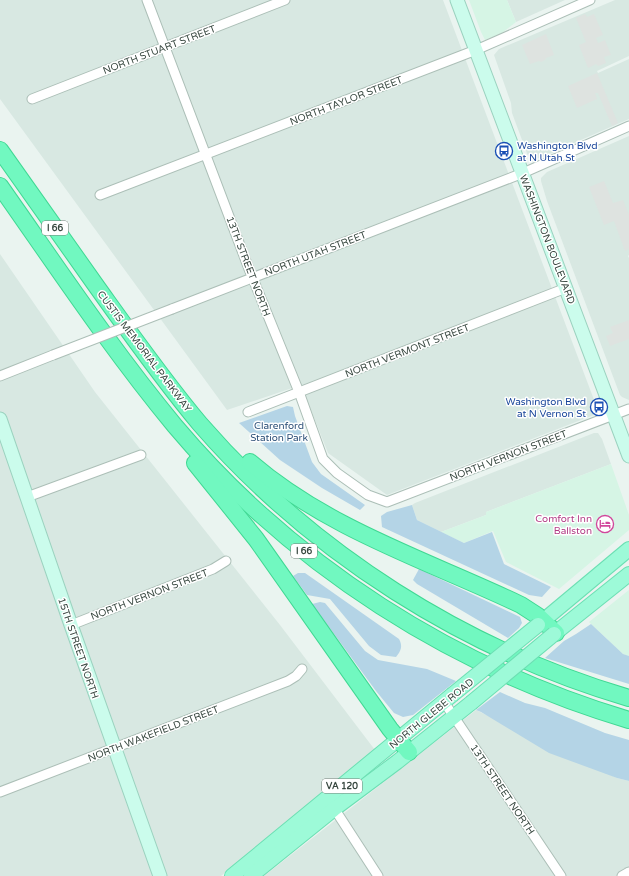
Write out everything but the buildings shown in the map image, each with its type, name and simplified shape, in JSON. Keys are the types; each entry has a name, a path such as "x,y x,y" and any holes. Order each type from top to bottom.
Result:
{"highway":[{"name":"CUSTIS MEMORIAL PARKWAY","path":"0,150 145,355 201,425 246,472 301,522 362,568 439,617 501,649 570,678 629,698"},
{"name":"I 66","path":"0,186 112,344 176,427 212,466 273,525 320,564 386,610 456,650 527,684 580,704 629,720"},
{"path":"62,274 100,343 146,405 205,474 256,539 409,752"},
{"path":"145,355 189,398 219,432 244,456 264,474 294,496 326,516 351,529 532,611 541,623 555,634"}],"main road":[{"name":"WASHINGTON BOULEVARD","path":"457,0 629,456"},
{"name":"15TH STREET NORTH","path":"0,419 160,876"},
{"name":"NORTH GLEBE ROAD","path":"251,876 399,739 629,549"},
{"name":"NORTH GLEBE ROAD","path":"232,876 331,803 409,752 629,574"}],"street":[{"name":"13TH STREET NORTH","path":"147,0 166,46 253,278 299,392 323,459 337,473 368,495 387,502"},
{"name":"NORTH STUART STREET","path":"32,99 285,0"},
{"name":"NORTH TAYLOR STREET","path":"100,195 205,153 476,50 590,0"},
{"name":"NORTH UTAH STREET","path":"0,376 53,354 523,173 629,126"},
{"name":"NORTH VERMONT STREET","path":"248,412 566,288"},
{"name":"NORTH VERNON STREET","path":"387,502 629,409"},
{"path":"27,497 141,455"},
{"name":"NORTH VERNON STREET","path":"71,625 213,569 226,561"},
{"name":"NORTH WAKEFIELD STREET","path":"0,792 288,681 296,676 302,669"},
{"name":"13TH STREET NORTH","path":"448,699 454,716 561,876"},
{"path":"331,803 378,876"},
{"path":"622,876 629,872"}],"shaded area":[{"path":"0,0 443,0 599,413 387,495 328,453 301,385 227,410 0,99"},
{"path":"469,0 507,0 516,22 502,33 485,40"},
{"path":"507,0 565,0 516,22"},
{"path":"615,0 629,0 629,56 597,71 598,73 629,59 629,119 532,160 528,156 512,113 511,103 494,55 499,49"},
{"path":"585,14 587,17 594,14 603,35 596,38 598,43 605,40 611,55 604,57 606,63 598,66 596,64 588,68 579,45 586,42 576,18"},
{"path":"546,34 554,55 541,62 539,61 530,64 522,45"},
{"path":"597,73 618,123 612,126 598,93 595,93 597,99 577,108 568,86"},
{"path":"629,136 629,400 620,395 547,201 541,178 547,172"},
{"path":"604,181 613,203 623,200 629,215 629,249 625,251 614,221 604,225 589,187"},
{"path":"0,254 95,392 280,625 375,750 221,876 0,876"},
{"path":"629,320 629,339 610,346 606,336 613,333 610,327"},
{"path":"594,433 598,433 602,439 611,464 486,512 486,515 441,532 417,520 412,505 415,503"},
{"path":"611,464 629,515 629,530 559,589 506,562 493,531 464,543 441,532 486,515 486,512"},
{"path":"629,590 629,656 623,654 589,622"},
{"path":"476,710 617,778 629,781 629,876 264,876"}],"green space":[{"name":"Clarenford Station Park","path":"287,406 293,407 312,462 321,474 365,505 360,510 322,488 280,460 239,423"},
{"path":"412,505 417,520 464,543 492,532 504,564 551,587 542,597 529,595 382,527 381,516 387,512"},
{"path":"419,569 520,617 522,623 519,628 508,638 417,584 413,580"},
{"path":"298,573 305,573 399,639 401,648 396,657 381,655 369,646 330,599 307,595 293,576"},
{"path":"320,602 325,603 365,651 378,660 427,669 456,681 413,715 403,717 394,713 312,604"},
{"path":"591,624 623,654 629,656 629,684 545,658 564,641"},
{"path":"500,692 525,703 545,708 605,733 629,740 629,781 549,753 476,710"}],"place":[{"name":"Washington Blvd at N Utah St","path":"504,151"},
{"name":"Washington Blvd at N Vernon St","path":"599,407"},
{"name":"Comfort Inn Ballston","path":"605,524"}]}
